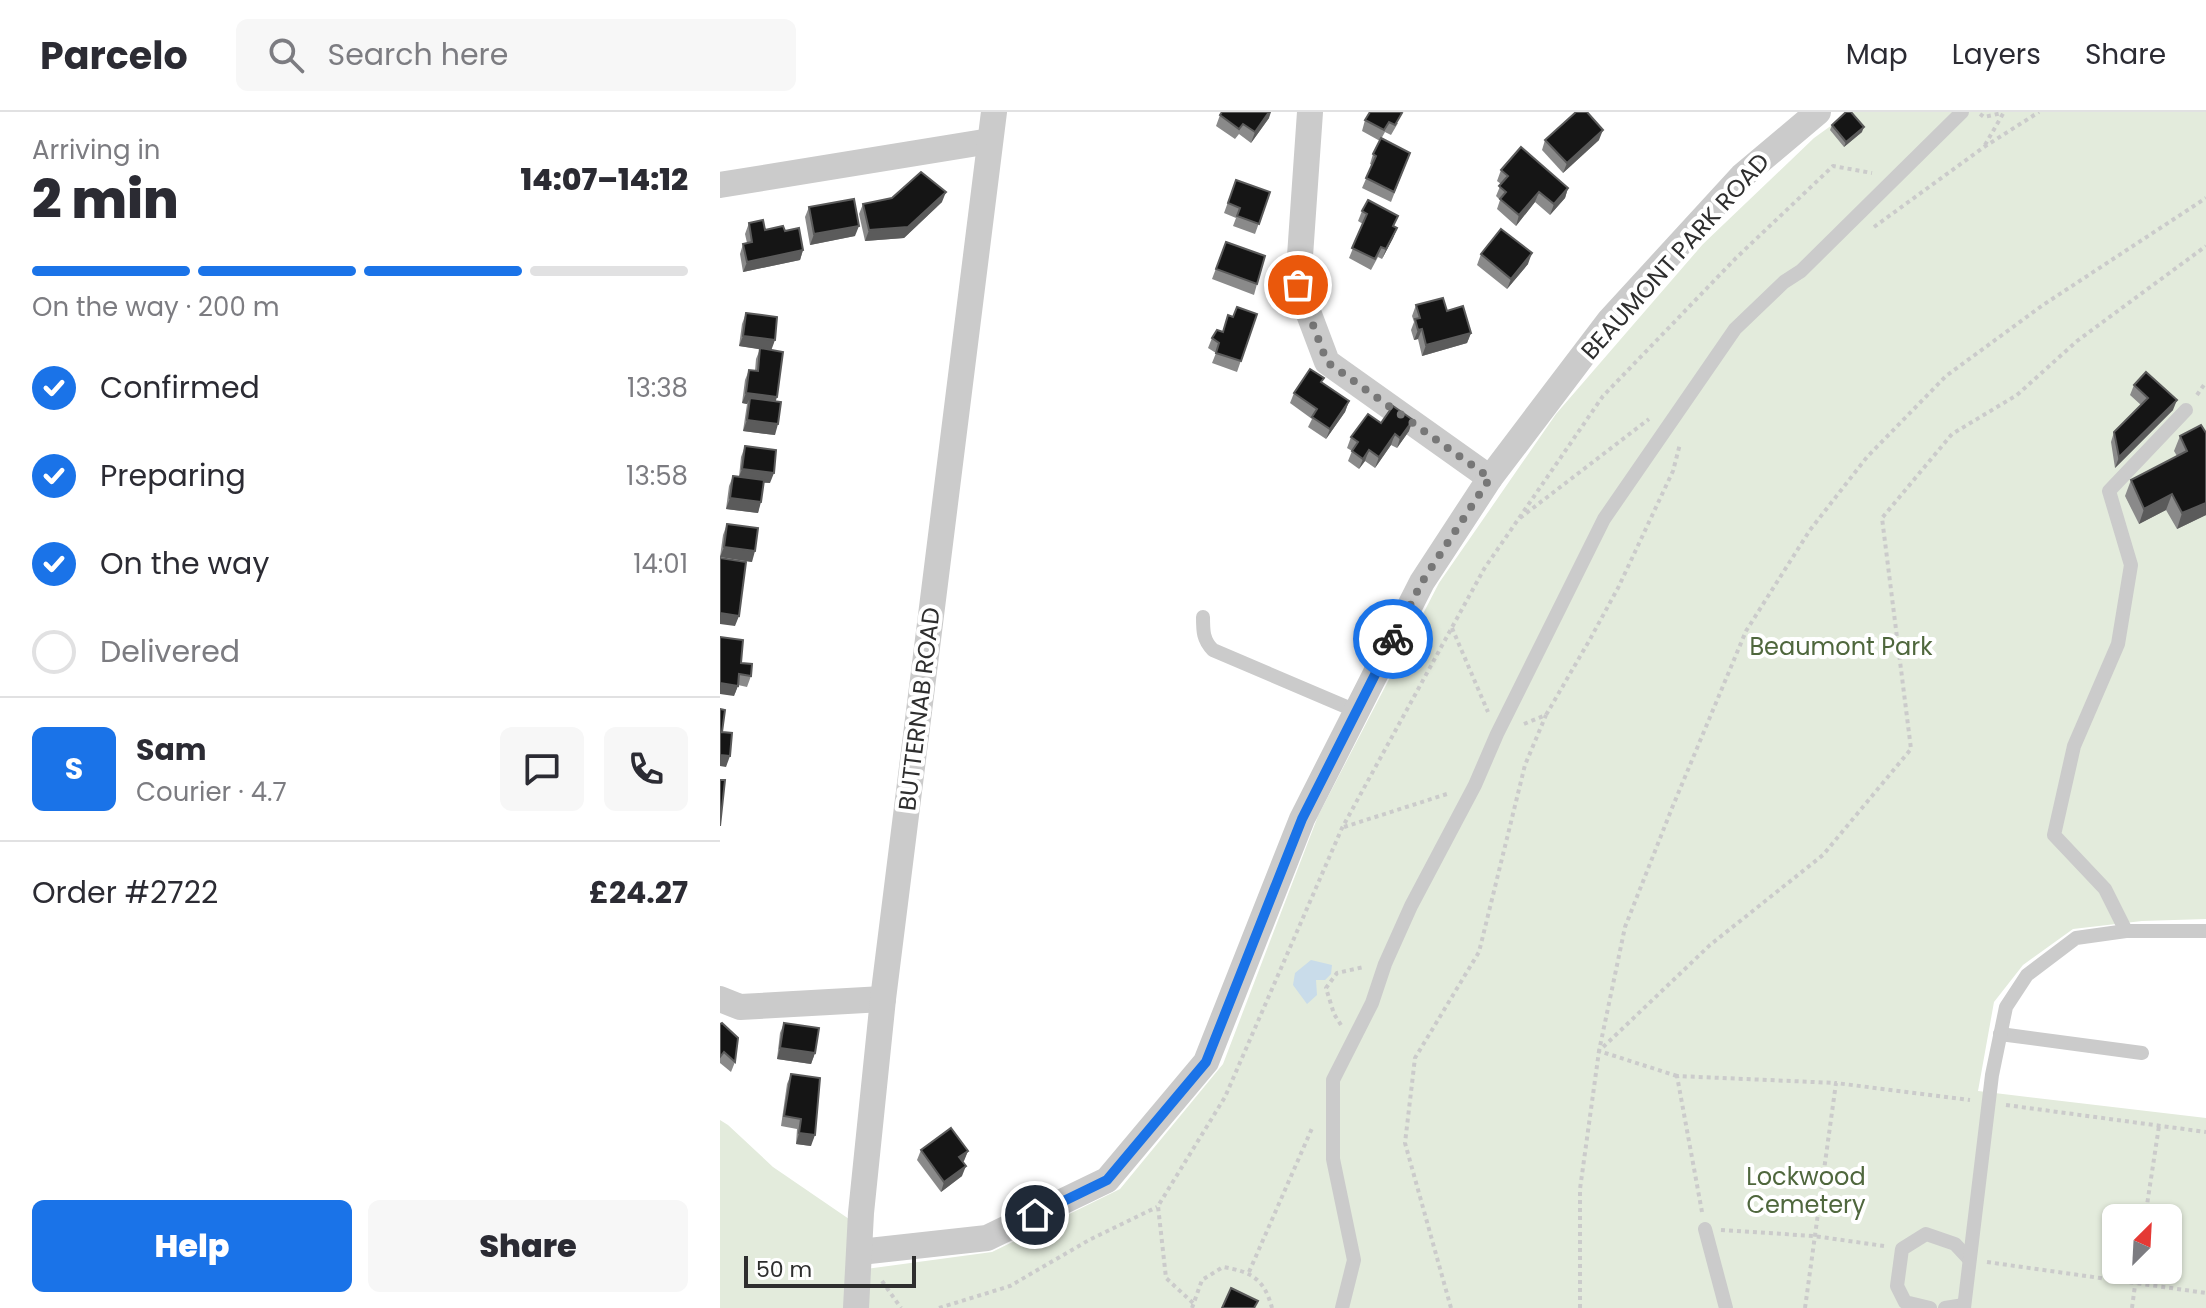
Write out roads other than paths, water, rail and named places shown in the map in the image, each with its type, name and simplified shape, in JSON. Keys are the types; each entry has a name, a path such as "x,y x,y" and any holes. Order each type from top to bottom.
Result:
{"street":[{"name":"BUTTERNAB ROAD","path":"856,1308 861,1213 883,999 994,112"},
{"path":"1310,112 1298,285 1327,362 1490,478"},
{"name":"BEAUMONT PARK ROAD","path":"860,1252 987,1238 1107,1180 1206,1062 1302,819 1422,582 1490,478 1609,321 1742,176 1818,112"},
{"path":"720,185 990,141"},
{"path":"720,999 740,1007 883,999"}],"lane":[{"path":"1342,1308 1354,1260 1333,1159 1333,1080 1372,1003 1385,964 1411,906 1475,785 1497,734 1604,519 1735,329 1784,282 1801,271 1962,112"},
{"path":"2126,931 2105,889 2054,835 2074,746 2118,644 2131,565 2109,491 2186,410"},
{"path":"1203,617 1203,635 1206,644 1213,650 1356,711"},
{"path":"1945,1308 1964,1307 2000,1034 2006,1007 2027,975 2076,938 2126,931 2206,931"},
{"path":"2000,1034 2142,1053"},
{"path":"1705,1229 1726,1308"},
{"path":"1930,1308 1905,1302 1897,1286 1902,1249 1926,1234 1955,1244 1969,1259"}],"water":[{"path":"1311,960 1332,965 1331,974 1325,980 1316,980 1317,995 1307,1004 1293,985 1295,973"}],"park label":[{"name":"Beaumont Park","path":"1841,646"},
{"name":"Lockwood Cemetery","path":"1806,1190"}]}
